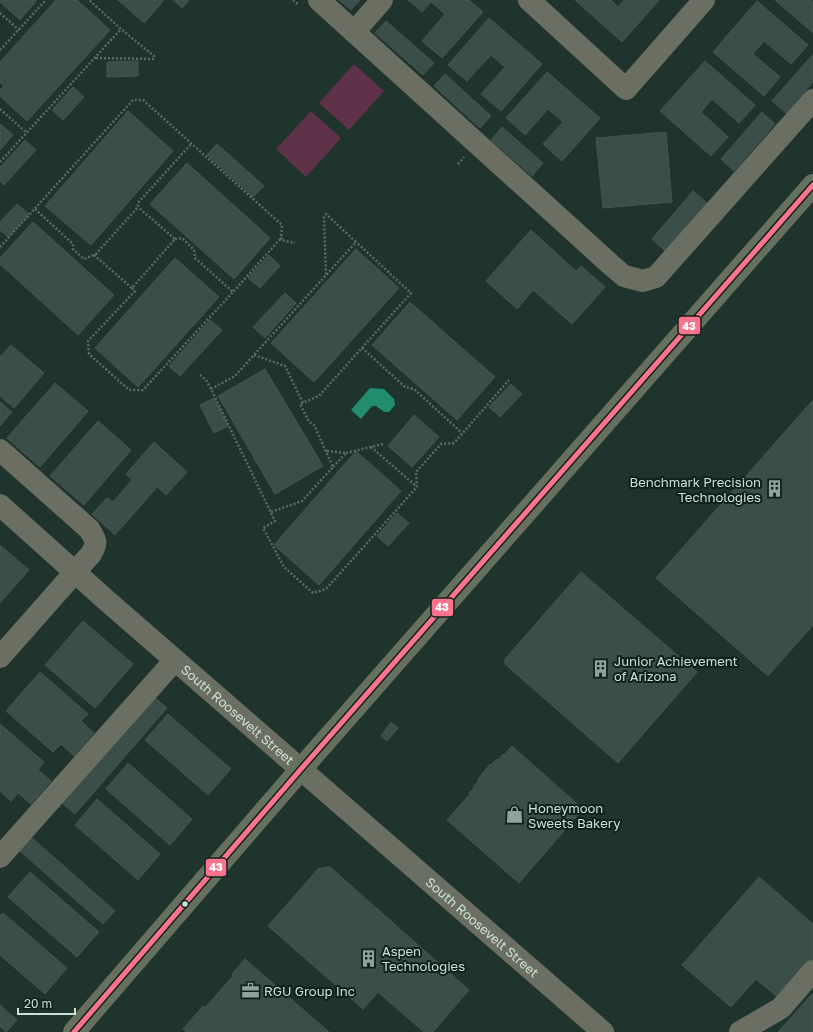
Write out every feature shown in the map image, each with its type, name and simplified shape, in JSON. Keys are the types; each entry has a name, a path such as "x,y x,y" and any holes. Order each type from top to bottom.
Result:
{"main road":[{"path":"74,1032 301,769 813,185"}],"street":[{"path":"319,0 610,264 624,276 643,282 656,277 813,100"},
{"path":"354,32 382,0"},
{"path":"529,0 626,89 704,0"},
{"path":"0,450 89,529 95,538 96,545 91,554 0,657"},
{"name":"South Roosevelt Street","path":"0,506 175,660 604,1032"},
{"path":"0,857 175,660"},
{"path":"740,1032 781,1008 813,971"}],"path":[{"path":"0,50 46,0"},
{"path":"89,0 154,56 154,59 96,58"},
{"path":"0,13 19,30"},
{"path":"0,162 121,29"},
{"path":"0,247 133,100 143,100 282,225 282,240 295,243"},
{"path":"0,109 27,133"},
{"path":"35,208 73,244 73,249 84,259 94,255 138,207 138,203 191,144"},
{"path":"138,207 175,239"},
{"path":"326,275 324,217 326,214 411,293 319,396 300,404 309,422 314,425 333,467"},
{"path":"94,255 135,291 88,341 89,354 129,390 143,390 282,237"},
{"path":"132,288 175,239 182,238 194,250 195,258 233,292"},
{"path":"211,389 235,376 356,242"},
{"path":"362,348 405,387 414,390 462,433"},
{"path":"254,355 285,366 303,403"},
{"path":"200,375 206,380 211,389 275,521 263,528 284,567 313,593 326,589 417,487 416,472 441,444 454,443 509,380"},
{"path":"326,451 346,453 383,444"},
{"path":"371,447 417,487"},
{"path":"271,512 302,501 346,453"}],"shaded area":[{"path":"354,64 384,91 349,130 319,103"},
{"path":"311,111 341,138 306,177 276,149"},
{"path":"370,388 384,389 394,399 395,405 389,412 384,412 376,406 372,406 361,419 351,410"}],"building":[{"path":"0,0 37,0 20,20 0,2"},
{"path":"56,0 77,0 110,30 27,121 0,96 0,90 4,86 0,82 0,62"},
{"path":"118,0 164,0 144,23"},
{"path":"173,0 189,0 182,8"},
{"path":"339,0 360,0 351,10"},
{"path":"408,0 469,0 483,12 442,58 422,41 445,14 431,2 422,12"},
{"path":"575,0 611,0 618,7 624,0 659,0 622,42"},
{"path":"775,0 811,0 813,2 813,33"},
{"path":"757,1 808,45 791,64 764,41 753,54 780,77 764,96 713,52"},
{"path":"489,18 542,64 501,111 481,94 505,67 491,55 467,81 448,65"},
{"path":"386,21 434,63 423,75 375,33"},
{"path":"813,54 813,82 786,113 772,101"},
{"path":"138,61 138,76 107,77 107,62"},
{"path":"705,61 755,105 739,123 712,99 701,112 728,137 711,156 660,111"},
{"path":"547,72 600,118 562,161 543,144 563,122 548,109 525,135 506,118"},
{"path":"445,74 491,116 480,128 434,86"},
{"path":"73,87 84,97 63,120 52,110"},
{"path":"128,111 173,151 91,245 45,206"},
{"path":"762,112 775,124 734,171 721,159"},
{"path":"0,124 13,135 0,150"},
{"path":"502,127 543,163 532,176 491,140"},
{"path":"666,132 672,202 603,208 596,138"},
{"path":"25,140 36,150 4,185 0,181 0,167"},
{"path":"217,144 264,186 253,197 207,155"},
{"path":"187,163 270,238 234,279 150,204"},
{"path":"693,191 707,203 665,251 652,239"},
{"path":"17,204 29,214 8,237 0,230 0,222"},
{"path":"33,222 114,295 78,335 0,264 0,258"},
{"path":"531,230 576,271 581,266 605,287 572,324 533,290 517,309 486,281"},
{"path":"356,249 399,288 314,382 271,343"},
{"path":"269,255 280,266 260,288 248,278"},
{"path":"175,258 219,297 138,387 95,348"},
{"path":"285,293 296,303 265,338 253,327"},
{"path":"410,302 495,377 457,420 372,345"},
{"path":"210,320 222,330 180,376 169,366"},
{"path":"11,345 44,373 14,408 0,396 0,357"},
{"path":"265,369 323,466 275,494 218,396"},
{"path":"55,383 88,411 40,467 7,438"},
{"path":"511,384 522,394 500,417 489,407"},
{"path":"214,398 228,426 214,433 200,405"},
{"name":"Benchmark Precision Technologies","path":"813,400 813,625 768,676 656,578"},
{"path":"0,402 12,412 0,426"},
{"path":"414,415 439,437 412,467 388,446"},
{"path":"98,421 131,450 84,505 50,476"},
{"path":"154,442 187,472 166,495 157,487 115,535 92,514 107,498 113,502 132,480 126,474"},
{"path":"356,451 401,491 319,585 274,545"},
{"path":"397,513 409,523 388,546 377,536"},
{"path":"0,545 29,570 0,603"},
{"name":"Junior Achievement of Arizona","path":"581,572 697,672 618,763 505,664 505,659"},
{"path":"83,621 133,664 95,708 45,665"},
{"path":"40,672 88,714 81,721 94,733 74,756 61,744 53,752 6,711"},
{"path":"153,696 167,708 75,814 62,803"},
{"path":"168,714 231,769 208,795 145,740"},
{"path":"391,722 398,728 387,741 381,736"},
{"path":"0,724 44,762 38,770 51,781 31,804 18,793 11,801 0,791"},
{"name":"Honeymoon Sweets Bakery","path":"512,746 583,809 519,883 447,820 470,794 469,793 479,780 478,779 490,764 491,765 497,759 498,760"},
{"path":"128,763 192,819 170,845 106,789"},
{"path":"97,799 160,854 138,880 75,825"},
{"path":"32,838 115,911 103,924 20,851"},
{"name":"Aspen Technologies","path":"330,867 469,990 433,1032 424,1032 378,992 363,1009 268,926 318,869"},
{"path":"30,872 99,932 77,957 8,897"},
{"path":"759,877 813,924 813,959 779,998 756,979 731,1007 682,965"},
{"path":"3,913 67,968 45,994 0,955 0,916"},
{"name":"RGU Group Inc","path":"245,959 329,1032 186,1032 183,1029 203,1006 205,1008 233,976 232,974"},
{"path":"813,993 813,1032 778,1032"},
{"path":"0,1005 17,1020 6,1032 0,1026"}],"transit line":[{"name":"43","path":"74,1032 301,769 813,185"}],"place":[{"name":"Benchmark Precision Technologies","path":"774,489"},
{"name":"Junior Achievement of Arizona","path":"601,668"},
{"name":"Honeymoon Sweets Bakery","path":"515,815"},
{"name":"Aspen Technologies","path":"369,958"},
{"name":"RGU Group Inc","path":"251,991"}]}
